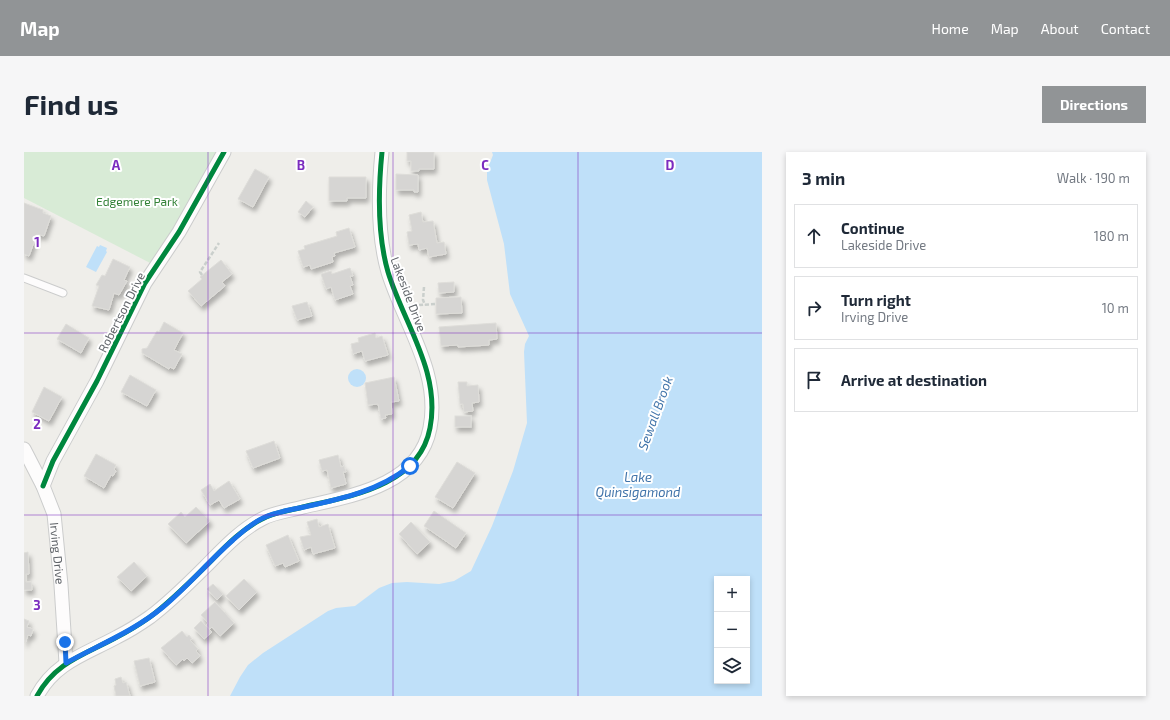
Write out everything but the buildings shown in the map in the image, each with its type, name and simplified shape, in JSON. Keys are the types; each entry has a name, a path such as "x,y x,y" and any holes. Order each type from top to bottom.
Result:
{"street":[{"name":"Robertson Drive","path":"43,486 53,461 94,388 145,283 179,232 224,152"},
{"name":"Lakeside Drive","path":"37,696 49,678 66,663 89,650 117,638 151,616 181,591 234,540 262,518 373,489 399,475 420,456 426,444 430,430 432,399 426,365 388,273 383,251 379,210 382,152"},
{"name":"Irving Drive","path":"24,449 43,486 54,514 66,663"}],"lane":[{"path":"24,278 63,293"}],"path":[{"path":"202,275 200,272 201,268 209,260 219,243"},
{"path":"424,287 423,300 425,304"},
{"path":"419,304 436,304"}],"green space":[{"name":"Edgemere Park","path":"24,152 223,152 156,266 24,198"}],"water":[{"name":"Lake Quinsigamond","path":"492,152 762,152 762,696 230,696 248,665 263,653 328,611 336,608 355,606 379,588 392,583 407,582 439,584 454,581 471,571 492,526 513,471 527,423 524,352 525,344 529,336 510,294 504,244 487,180 487,170 493,155"},
{"path":"100,245 107,248 107,252 96,272 86,267 97,246 99,247"},
{"path":"357,369 363,372 366,378 363,384 357,387 351,384 348,378 351,372"}],"cycle path":[{"path":"43,486 53,461 97,381 145,283 179,232 224,152"},
{"path":"37,696 44,684 72,660 146,620 172,599 246,529 277,513 342,498 380,485 398,476 412,463 423,448 430,428 432,407 430,387 426,368 419,348 395,291 384,258 379,213 382,152"}],"route":[{"path":"65,642 66,663 89,650 117,638 151,616 181,591 228,544 262,518 373,489 399,475 410,466"}],"water label":[{"name":"Sewall Brook","path":"655,413"}]}
